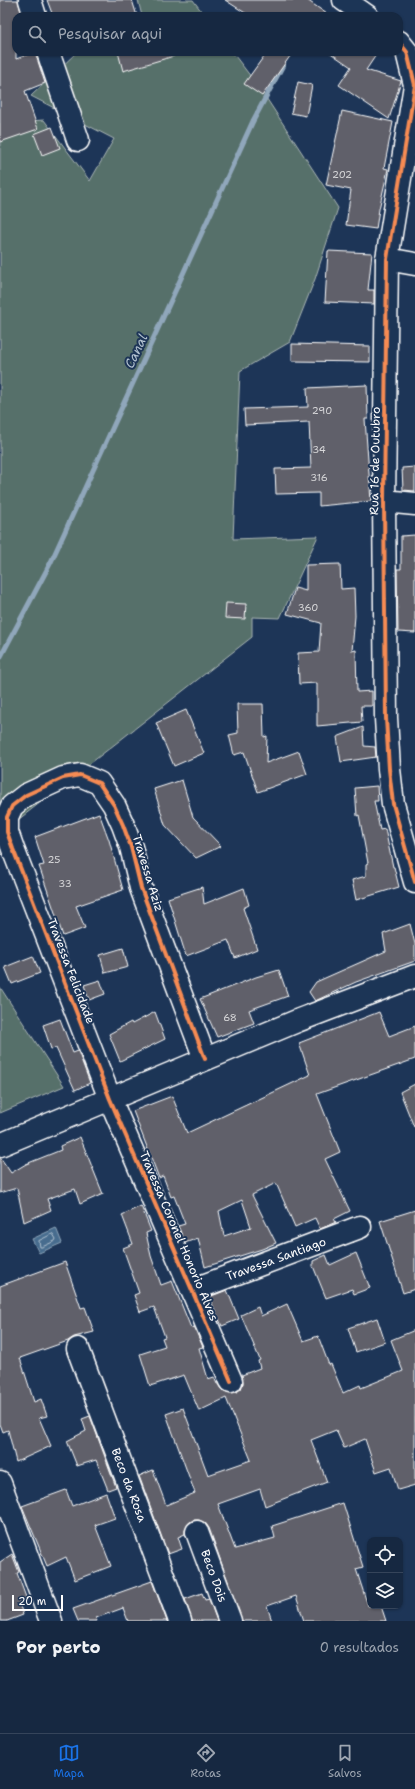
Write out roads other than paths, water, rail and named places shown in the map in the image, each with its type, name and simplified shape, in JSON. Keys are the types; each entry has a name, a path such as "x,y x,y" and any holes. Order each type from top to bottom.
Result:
{"street":[{"path":"30,0 34,12"},
{"path":"344,0 361,12"},
{"name":"Rua 16 de Outubro","path":"403,47 407,52 415,85 387,259 384,501 386,718 393,804 415,882"},
{"path":"49,56 78,140"},
{"path":"387,259 415,264"},
{"path":"384,501 415,504"},
{"name":"Travessa Aziz","path":"13,849 7,832 7,817 12,806 26,795 63,778 80,775 99,783 114,805 123,825 131,847 141,888 205,1059"},
{"name":"Travessa Felicidade","path":"13,849 110,1099"},
{"path":"0,1145 297,1021 415,976"},
{"name":"Travessa Coronel Honorio Alves","path":"110,1099 231,1381"},
{"name":"Travessa Santiago","path":"192,1290 360,1227"},
{"name":"Beco da Rosa","path":"78,1349 180,1621"},
{"path":"0,1483 51,1621"},
{"name":"Beco Dois","path":"197,1532 230,1621"}],"water":[{"path":"56,1228 62,1243 39,1253 32,1239"}],"waterway":[{"name":"Canal","path":"0,658 51,562 253,121 283,65"}]}
